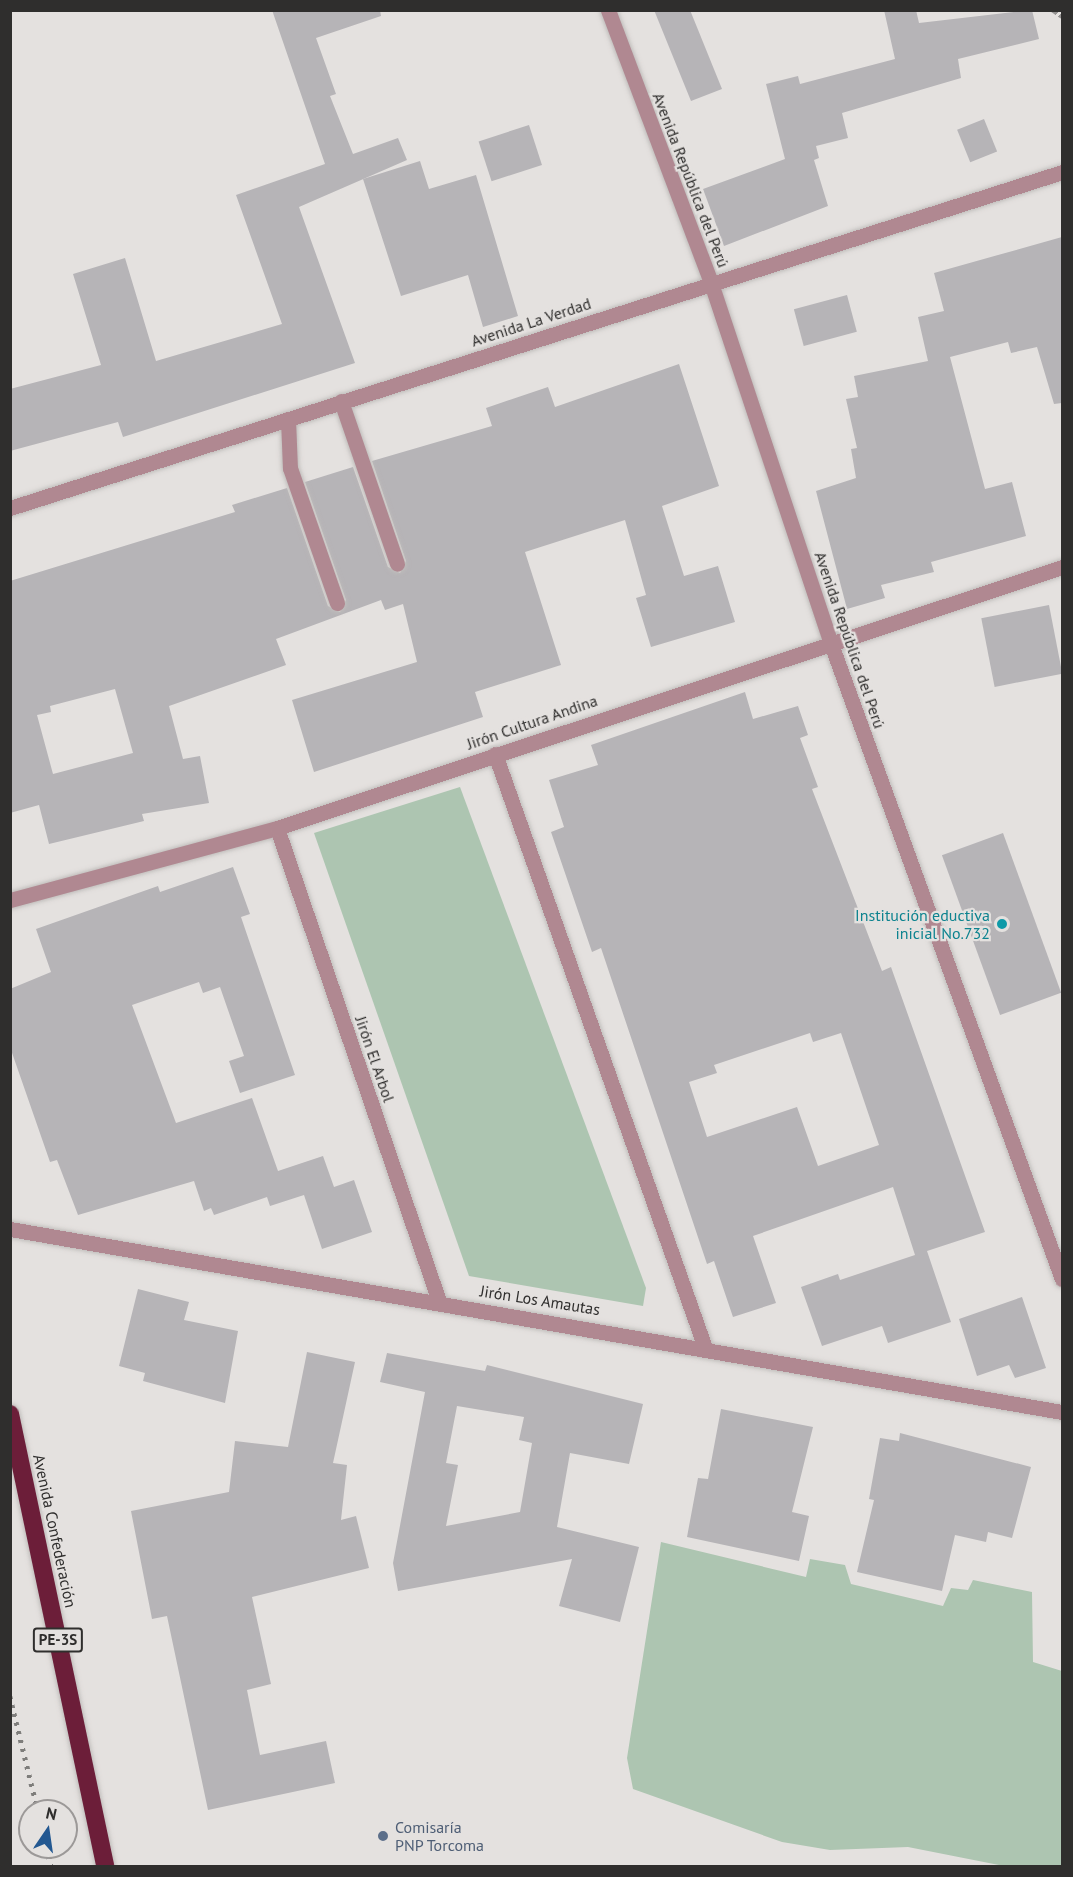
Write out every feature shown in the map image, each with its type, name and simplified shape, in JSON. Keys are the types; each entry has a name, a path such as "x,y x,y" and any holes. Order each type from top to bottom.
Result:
{"highway":[{"name":"Avenida Confederación","path":"10,1414 105,1866"}],"street":[{"name":"Avenida República del Perú","path":"608,10 711,283 830,641 1062,1279"},
{"name":"Avenida La Verdad","path":"10,507 1062,172"},
{"path":"342,401 397,564"},
{"path":"288,418 290,468 337,603"},
{"name":"Jirón Cultura Andina","path":"10,900 277,828 830,641 1062,567"},
{"path":"495,754 704,1345"},
{"name":"Jirón El Arbol","path":"277,828 439,1301"},
{"name":"Jirón Los Amautas","path":"10,1229 704,1345 1062,1412"}],"path":[{"path":"1052,10 1062,17"}],"green space":[{"path":"460,787 646,1288 643,1306 469,1276 314,833"},
{"path":"661,1542 806,1577 810,1559 845,1565 851,1584 943,1606 951,1588 968,1590 973,1580 1032,1592 1033,1662 1062,1671 1062,1866 1004,1866 908,1847 830,1850 782,1842 633,1789 627,1758"}],"building":[{"path":"272,10 380,10 381,16 316,38 336,94 330,96 353,154 398,138 407,160 299,207 355,363 123,437 118,422 10,451 10,389 101,365 73,274 125,258 156,361 282,324 236,195 325,164"},
{"path":"654,10 690,10 722,89 691,101"},
{"path":"884,10 916,10 919,23 1032,10 1039,39 958,59 961,78 842,113 848,138 816,146 819,158 814,160 828,206 724,246 703,189 785,159 766,84 798,76 800,84 895,59"},
{"path":"984,119 997,151 970,162 957,130"},
{"path":"529,125 542,165 492,181 479,141"},
{"path":"420,161 429,189 476,175 518,316 483,327 468,275 401,296 363,179"},
{"path":"1062,237 1062,403 1054,404 1037,347 1011,353 1008,342 950,357 985,489 1012,482 1026,536 931,562 934,572 881,585 885,598 847,609 816,491 856,478 851,449 857,448 846,399 858,397 854,376 928,361 918,317 944,311 934,273"},
{"path":"847,295 857,332 804,346 794,309"},
{"path":"679,364 719,486 662,506 684,576 718,566 735,622 651,647 636,598 646,595 625,520 525,552 561,665 475,692 483,717 314,772 292,700 417,662 403,604 385,610 381,600 276,639 286,665 169,706 183,759 200,756 209,803 142,814 144,821 49,844 39,805 10,813 10,581 235,512 232,505 287,488 328,606 340,612 346,600 305,482 353,467 388,567 400,573 406,561 372,461 492,426 486,408 548,387 555,407","holes":["115,689 133,753 53,774 37,715 51,712 50,706"]},
{"path":"1049,605 1062,674 995,687 981,618"},
{"path":"745,692 753,719 798,706 808,735 800,738 818,787 812,789 882,971 891,967 985,1232 927,1251 951,1322 888,1343 882,1326 822,1346 801,1287 838,1274 840,1280 915,1255 893,1187 753,1236 776,1303 733,1317 714,1261 707,1264 601,948 592,952 551,832 564,827 549,780 598,765 591,745","holes":["810,1033 813,1042 841,1033 879,1145 818,1166 797,1107 707,1137 689,1082 717,1073 714,1065"]},
{"name":"Institución eductiva inicial No.732","path":"1003,833 1061,993 1000,1015 942,855"},
{"path":"233,867 250,914 241,917 295,1075 240,1093 229,1061 244,1056 220,987 203,993 199,982 132,1005 176,1123 252,1098 278,1171 323,1156 334,1187 354,1180 372,1232 322,1249 304,1195 270,1206 267,1197 214,1215 211,1208 204,1211 194,1181 78,1215 57,1160 50,1162 10,1047 10,989 51,972 36,929 158,886 160,892"},
{"path":"138,1289 189,1302 184,1320 238,1331 225,1403 143,1381 145,1373 119,1366"},
{"path":"1022,1297 1046,1368 1015,1378 1009,1365 977,1376 959,1319"},
{"path":"307,1352 355,1362 333,1463 347,1465 341,1520 356,1516 369,1568 252,1597 271,1684 247,1690 260,1755 326,1741 335,1783 208,1810 167,1616 152,1619 131,1511 229,1492 235,1441 288,1447"},
{"path":"387,1353 485,1371 487,1365 643,1404 629,1464 570,1453 557,1527 639,1547 620,1622 559,1606 572,1559 398,1591 393,1563 425,1392 380,1382","holes":["457,1406 524,1417 519,1440 532,1443 520,1512 446,1526 458,1465 446,1463"]},
{"path":"721,1409 813,1427 792,1512 809,1516 799,1561 687,1537 698,1478 708,1479"},
{"path":"900,1433 1031,1467 1012,1538 988,1532 986,1542 955,1535 942,1591 857,1572 874,1500 869,1499 880,1438 899,1441"}],"railway":[{"path":"10,1696 35,1799"},
{"path":"50,1859 51,1866"}],"place":[{"name":"Institución eductiva inicial No.732","path":"1002,924"},
{"name":"Comisaría PNP Torcoma","path":"383,1836"}]}
